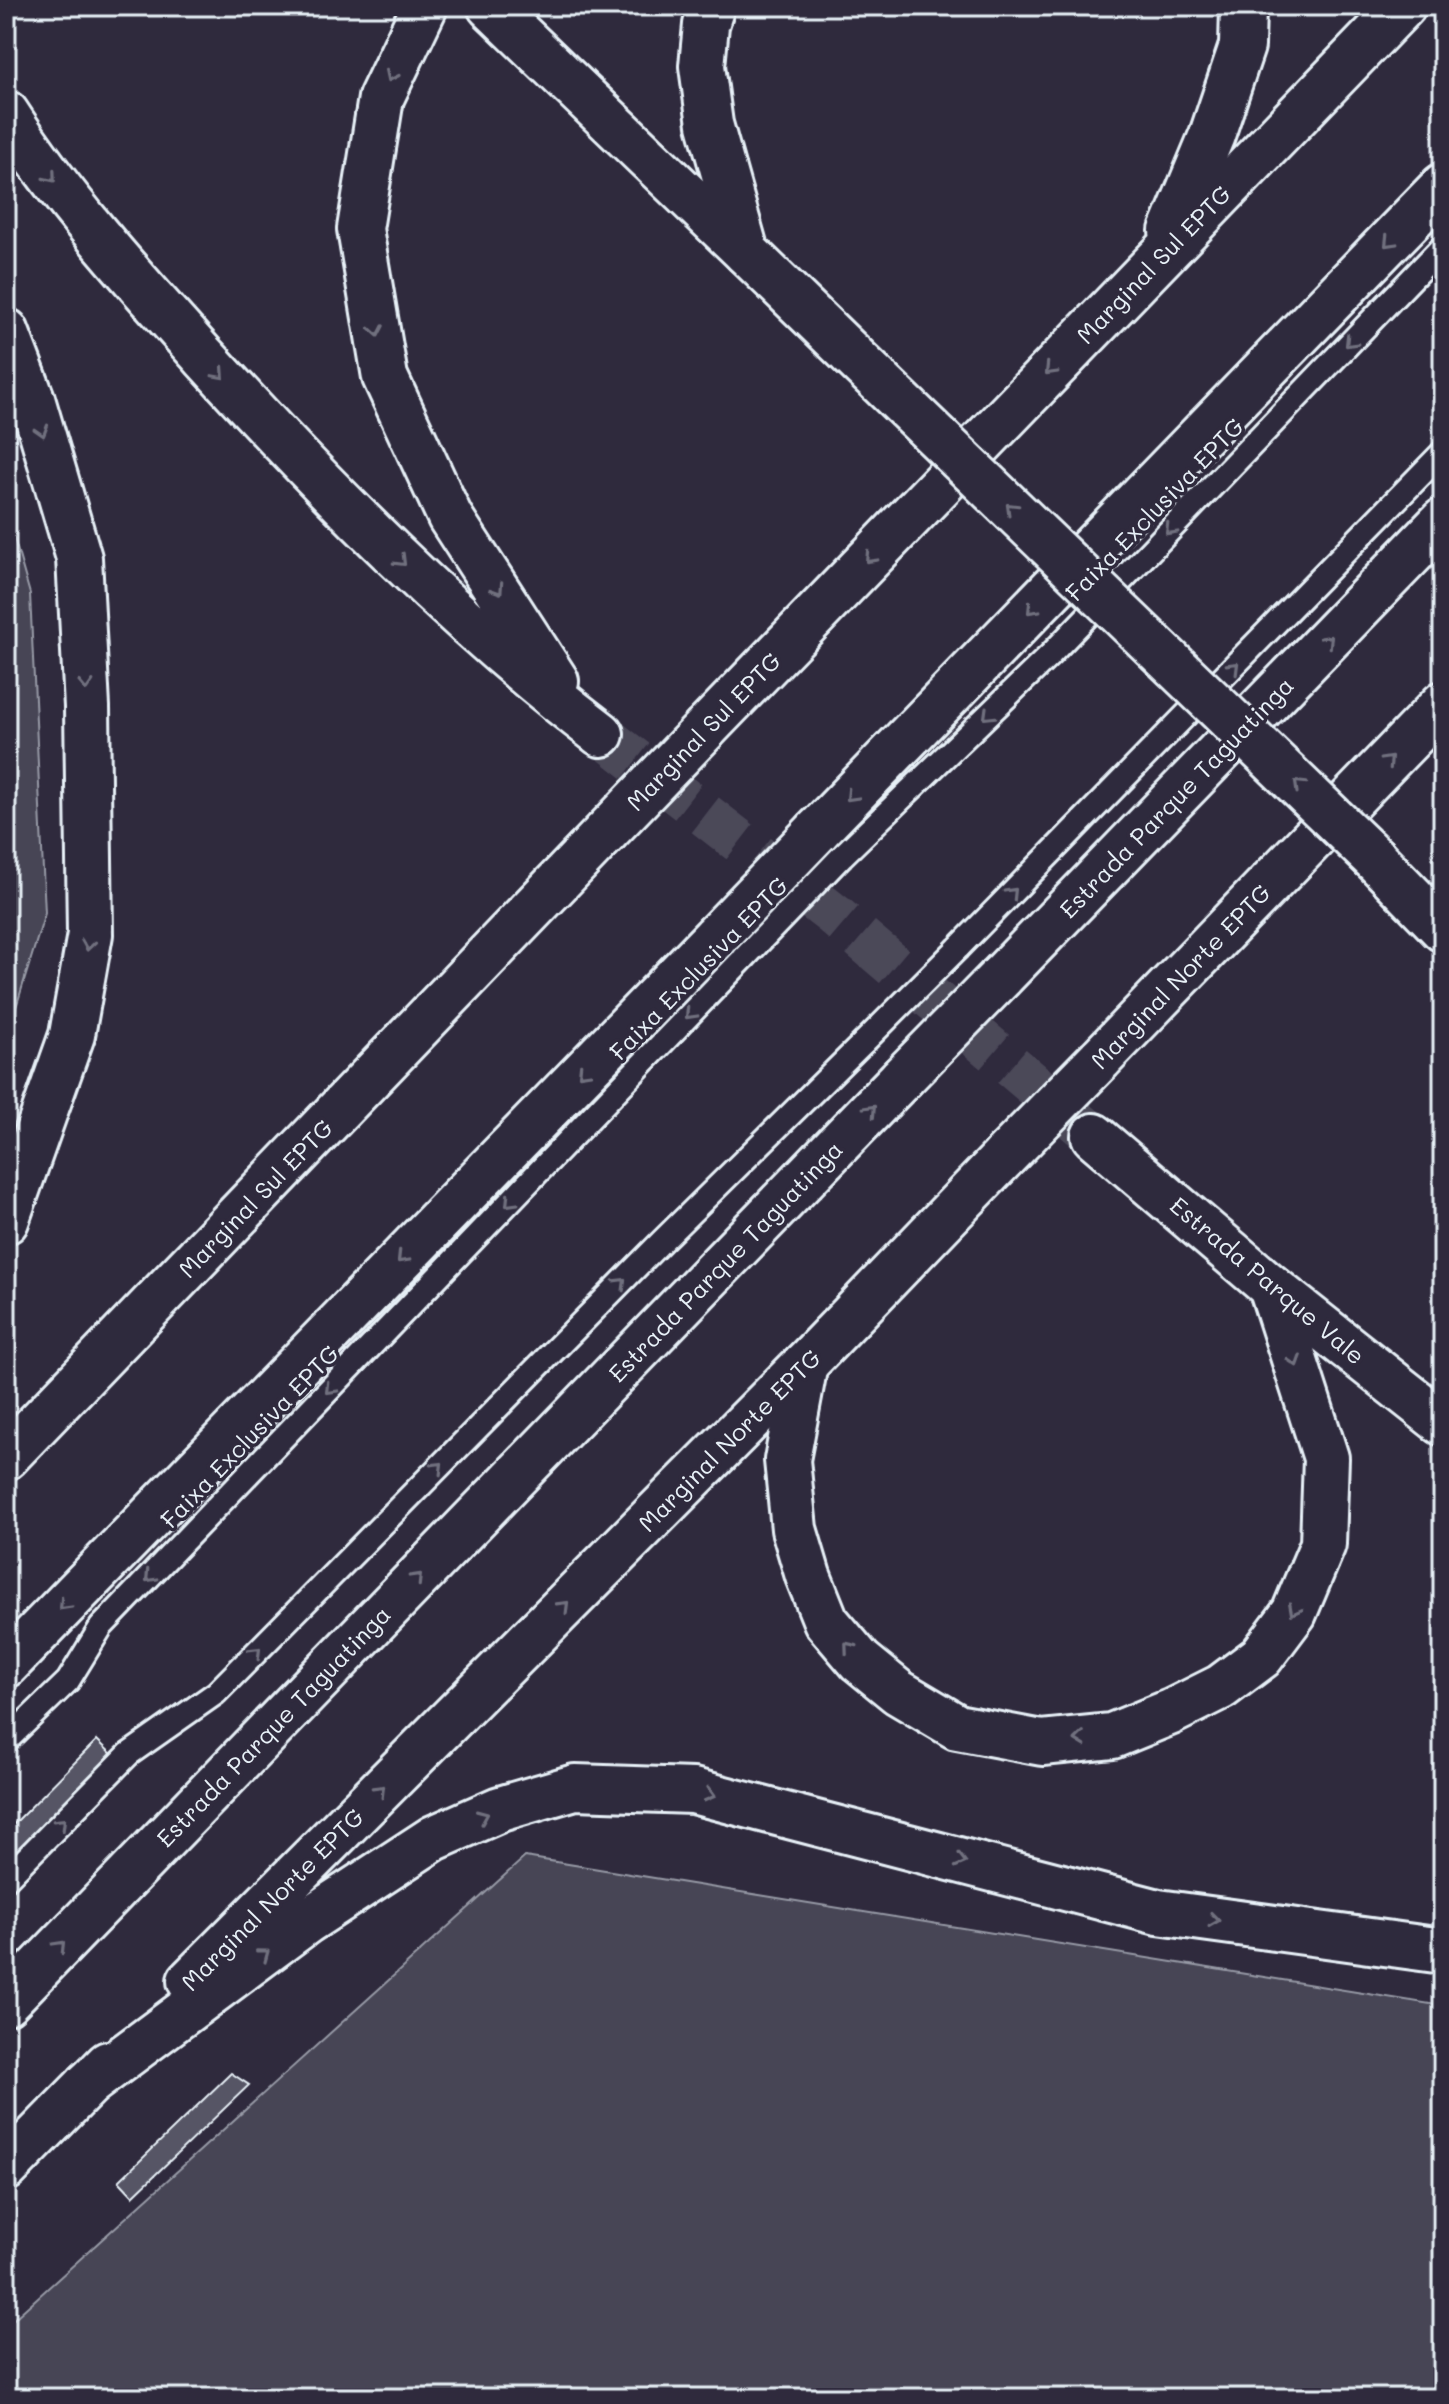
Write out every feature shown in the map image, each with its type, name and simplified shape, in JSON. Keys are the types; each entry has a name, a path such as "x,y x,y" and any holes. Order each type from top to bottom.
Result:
{"main road":[{"path":"6,113 44,169 156,303 244,401 421,581 590,725 450,517 385,377 360,229 381,98 425,6"},
{"path":"490,6 1375,859 1443,929"},
{"path":"712,6 706,25 702,66 710,124 746,252"},
{"path":"1162,253 1212,135 1242,46 1243,6"},
{"name":"Marginal Sul EPTG","path":"6,1457 1403,6"},
{"path":"6,1665 730,947 1443,186"},
{"path":"6,331 32,399 79,558 87,707 90,934 72,1035 6,1221"},
{"name":"Estrada Parque Taguatinga","path":"6,2002 1443,521"},
{"name":"Marginal Norte EPTG","path":"6,2168 805,1364 1443,704"},
{"name":"Estrada Parque Vale","path":"1094,1136 1271,1287 1443,1423"},
{"path":"805,1364 787,1460 794,1529 826,1621 860,1661 898,1692 957,1727 1042,1743 1112,1736 1221,1687 1261,1657 1294,1613 1323,1544 1326,1458 1271,1287"},
{"path":"88,2084 307,1921 434,1838 500,1809 575,1787 693,1791 1158,1912 1443,1951"}],"lane":[{"name":"Faixa Exclusiva EPTG","path":"830,843 1050,655 1443,246"},
{"path":"6,1879 129,1754 216,1693 958,948 1443,452"},
{"name":"Faixa Exclusiva EPTG","path":"6,1741 68,1681 101,1627 730,947"}],"shaded area":[{"path":"6,510 30,594 45,913 6,1040"},
{"path":"525,1857 1443,2006 1443,2398 6,2398 6,2326"}],"building":[{"path":"97,1740 115,1757 6,1872 6,1832"},
{"path":"231,2073 249,2085 133,2196 119,2181"}],"tunnel":[{"path":"601,734 834,915 1094,1136"}]}
